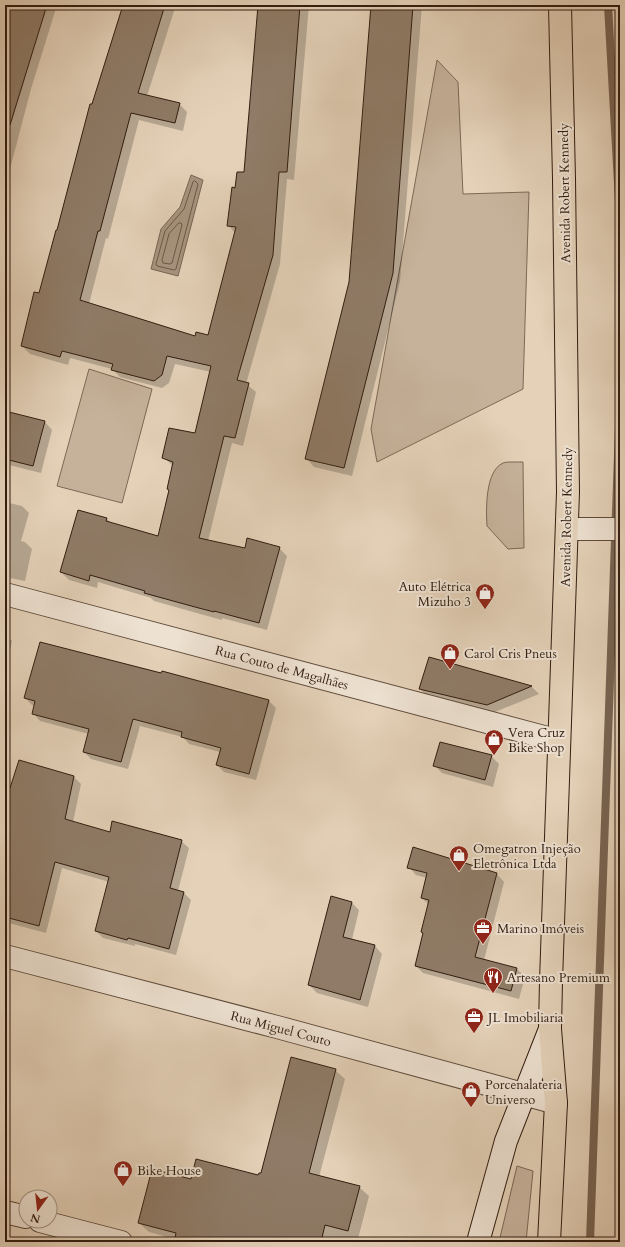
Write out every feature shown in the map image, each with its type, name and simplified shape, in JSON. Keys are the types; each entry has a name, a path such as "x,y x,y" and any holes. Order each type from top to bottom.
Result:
{"main road":[{"name":"Avenida Robert Kennedy","path":"549,1242 556,1103 550,1029 567,529 564,180 560,5"}],"street":[{"path":"567,529 620,529"},
{"name":"Rua Couto de Magalhães","path":"5,594 559,741"},
{"name":"Rua Miguel Couto","path":"5,956 277,1027 556,1103"},
{"name":"Avenida Robert Kennedy","path":"478,1242 506,1141 550,1029"},
{"path":"5,1212 18,1216"},
{"path":"58,1226 121,1242"}],"shaded area":[{"path":"437,60 458,82 463,194 529,192 523,389 377,462 371,429"},
{"path":"89,369 152,389 122,503 57,486"},
{"path":"506,462 523,462 524,548 508,549 487,526 488,492 490,482 497,467"},
{"path":"517,1166 533,1171 526,1242 499,1242"}],"water":[{"path":"191,175 203,180 178,276 151,269 161,229 180,207"}],"building":[{"path":"5,5 47,5 10,125 5,124"},
{"path":"123,5 165,5 138,93 180,103 175,123 131,113 80,300 195,336 196,332 208,335 236,227 227,226 232,187 235,188 237,172 244,172 258,5 300,5 287,172 279,172 273,255 237,380 249,383 235,438 224,436 199,538 245,548 247,538 280,547 259,623 144,593 145,591 90,575 89,581 60,572 78,510 107,518 106,521 158,536 169,490 167,489 173,462 162,458 169,428 195,433 211,366 167,356 162,375 154,381 111,370 113,364 62,351 60,357 21,346 34,292 39,293 57,230 90,104 92,104"},
{"path":"371,5 413,5 393,273 344,468 305,459 349,282"},
{"path":"5,411 45,421 33,466 5,459"},
{"path":"40,642 161,673 162,671 269,700 249,774 216,765 221,748 181,737 182,732 133,719 121,762 83,752 89,729 32,714 35,701 24,698"},
{"name":"Carol Cris Pneus","path":"429,657 532,686 487,705 419,689"},
{"path":"440,742 492,755 485,780 433,766"},
{"path":"19,760 74,776 65,819 110,832 112,821 182,840 170,888 184,892 169,949 95,931 109,877 55,862 39,926 5,917 5,786 10,788"},
{"path":"413,847 497,873 475,957 517,968 511,991 415,966 429,900 421,898 427,873 407,868"},
{"path":"331,896 352,902 343,937 375,945 360,1000 308,985"},
{"path":"291,1057 336,1069 309,1173 360,1186 348,1231 325,1225 321,1242 191,1242 175,1238 176,1233 138,1223 152,1169 191,1179 196,1159 258,1175 261,1173"}],"waterway":[{"path":"608,5 620,219"},
{"path":"590,1242 620,399"}],"place":[{"name":"Auto Elétrica Mizuho 3","path":"485,610"},
{"name":"Carol Cris Pneus","path":"450,670"},
{"name":"Vera Cruz Bike Shop","path":"494,756"},
{"name":"Omegatron Injeção Eletrônica Ltda","path":"459,872"},
{"name":"Marino Imóveis","path":"483,945"},
{"name":"Artesano Premium","path":"493,994"},
{"name":"JL Imobiliaria","path":"474,1034"},
{"name":"Porcenalateria Universo","path":"471,1108"},
{"name":"Bike House","path":"123,1187"}]}
